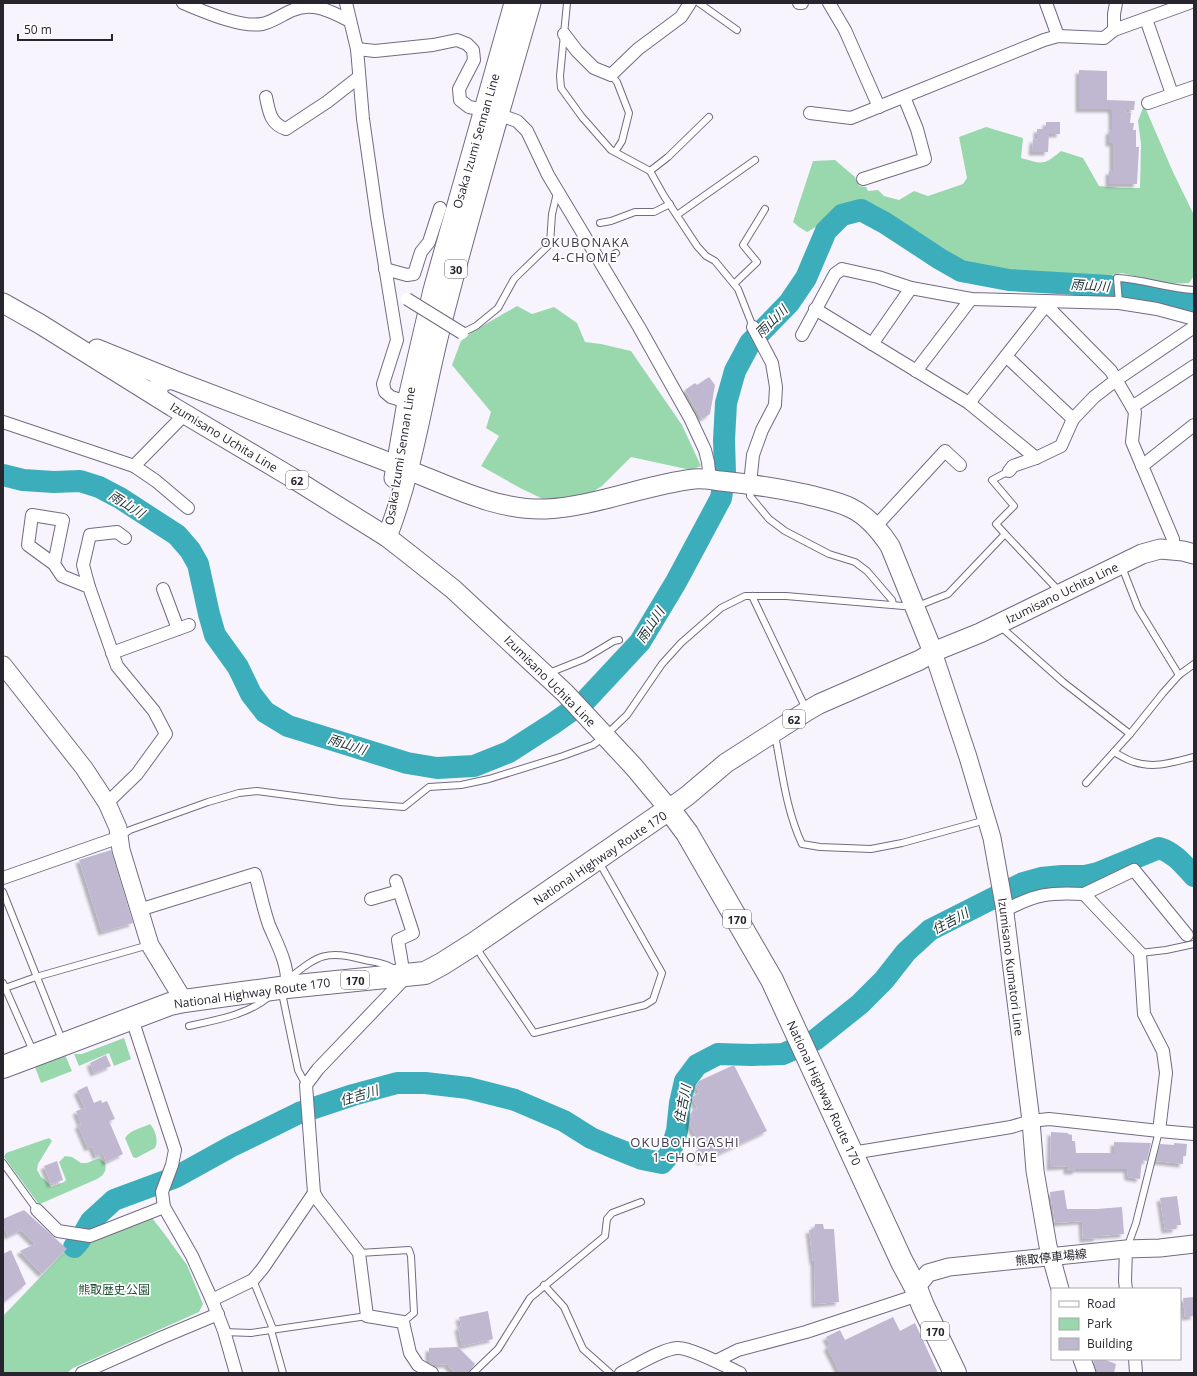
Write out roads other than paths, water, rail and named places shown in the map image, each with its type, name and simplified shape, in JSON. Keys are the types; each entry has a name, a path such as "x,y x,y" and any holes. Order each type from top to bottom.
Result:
{"highway":[{"name":"National Highway Route 170","path":"3,1067 170,1004 285,984 425,973 475,943 669,809 687,833 772,980 955,1373"}],"main road":[{"name":"Osaka Izumi Sennan Line","path":"387,537 402,468 438,337 492,113 514,3"},
{"name":"Osaka Izumi Sennan Line","path":"402,468 407,402 434,290 492,113 531,3"},
{"name":"Izumisano Uchita Line","path":"3,303 40,324 387,537 453,589 565,693 634,767 669,809 726,763 819,704 998,624 1142,554 1160,550 1194,554"},
{"name":"62","path":"40,324 171,379"},
{"name":"Izumisano Uchita Line","path":"159,398 157,388 162,382 171,379 468,494 495,503 517,507 546,509 582,505 661,484 696,478 826,499 852,508 869,521 890,546 933,652"}],"street":[{"path":"183,3 234,22 250,24 262,24 305,6 323,8 350,21"},
{"path":"346,3 357,49 363,119 397,340 383,384 385,392 391,397 407,402"},
{"path":"564,34 594,68 611,75 638,49 681,17 690,3"},
{"path":"830,3 845,30 879,107"},
{"path":"1046,3 1058,36"},
{"path":"1114,30 1116,3"},
{"path":"810,113 851,118 1044,40 1058,36 1104,38 1114,30 1189,3"},
{"path":"1146,19 1172,94"},
{"path":"357,49 375,51 433,45 457,40 467,44 473,50 474,60 459,90 460,100 469,107 518,121 527,131 548,175 639,327 690,418 705,450 708,462 728,482 753,455 762,430 775,405 776,388 772,363 753,327"},
{"path":"266,97 270,116 275,124 286,128 327,102 359,77"},
{"path":"1148,103 1194,87"},
{"path":"863,179 925,159 917,129 904,97"},
{"path":"385,269 407,275 414,274 421,252 429,242 440,208"},
{"path":"802,335 835,274 842,269 878,277 911,288 971,299 1046,303 1081,301 1119,302 1157,309 1194,319"},
{"path":"872,344 911,288"},
{"path":"390,300 402,298 407,299 462,332"},
{"path":"916,371 971,299"},
{"path":"969,403 1046,303"},
{"path":"1046,303 1111,371 1135,412 1132,442 1173,539 1174,551"},
{"path":"815,309 969,403 1036,458"},
{"path":"1009,470 1013,466 1036,458 1061,446 1073,419 1094,397 1194,326"},
{"path":"1006,356 1073,419"},
{"path":"1132,407 1194,366"},
{"path":"134,466 185,414"},
{"path":"3,422 134,466 156,481 188,508"},
{"path":"1142,466 1194,425"},
{"path":"875,527 945,451 960,465"},
{"path":"106,803 137,774 166,734 154,711 117,666 89,587 83,565 90,534 117,532 125,538"},
{"path":"54,564 62,576 89,587"},
{"path":"112,653 183,627 163,589"},
{"name":"Izumisano Kumatori Line","path":"933,652 966,750 987,820 1000,884 1031,1121 1035,1171 1051,1256 1060,1288"},
{"path":"3,665 84,768 106,803 118,828 121,850 150,945 184,1001"},
{"path":"3,878 120,837"},
{"path":"1004,908 1041,895 1057,892 1084,894 1134,870 1191,939"},
{"path":"139,910 255,874 269,924 280,950 285,984"},
{"path":"371,899 398,886 413,933 398,940 406,975 318,1070 306,1086 314,1193 359,1253 367,1316 403,1322 410,1353 418,1365 432,1373"},
{"path":"1084,894 1140,952 1144,1014 1163,1051 1166,1072 1159,1131"},
{"path":"132,1019 175,1150 172,1165 162,1192 164,1207 192,1256 212,1300 224,1332 236,1373"},
{"path":"852,1153 1011,1127 1031,1121 1049,1119 1194,1134"},
{"path":"212,1300 253,1280 263,1268 314,1193"},
{"path":"37,1210 58,1231 90,1236 164,1207"},
{"name":"熊取停車場線","path":"916,1288 928,1273 949,1267 1051,1256 1194,1244"},
{"path":"1126,1249 1126,1288"},
{"path":"716,1361 738,1350 806,1332 909,1298 916,1288"},
{"path":"82,1373 218,1314"},
{"path":"621,1373 663,1353 678,1348 694,1352 740,1373"},
{"path":"1082,1360 1087,1373"},
{"path":"1135,1360 1136,1373"}],"lane":[{"path":"566,3 560,76 561,88 582,117 611,150 650,171 697,246 706,256 715,261 738,289 753,327"},
{"path":"699,3 737,30"},
{"path":"611,75 617,82 628,113 622,141 615,152"},
{"path":"650,171 668,157 709,117"},
{"path":"677,215 755,160"},
{"path":"462,332 476,326 498,308 514,279 550,244 552,214 558,192"},
{"path":"600,223 611,221 635,212 654,212 670,204"},
{"path":"734,284 757,262 743,245 765,209"},
{"path":"600,262 616,253"},
{"path":"1119,302 1116,278 1134,278 1184,290 1194,290"},
{"path":"1009,470 992,480 1014,506 996,524 1061,594"},
{"path":"728,482 750,496 769,519 785,531 829,554 855,562 867,571 892,600 893,604"},
{"path":"120,837 130,830 239,792 256,791 340,802 404,807 429,787 461,785 489,779 586,748 593,745 605,736 627,715 662,664 681,643 720,608 745,596 786,596 915,606 948,594 1005,534"},
{"path":"1120,564 1138,608 1179,675"},
{"path":"752,596 807,711"},
{"path":"998,624 1063,682 1130,734"},
{"path":"548,677 554,671 584,659 614,641 619,640"},
{"path":"1086,783 1130,734 1179,675 1194,664"},
{"path":"775,731 787,794 797,833 802,844 820,847 871,849 902,843 987,820"},
{"path":"1114,752 1134,762 1146,765 1161,765 1194,757"},
{"path":"475,943 481,955 534,1033 645,1005 653,1000 662,973 597,859"},
{"path":"3,892 63,1044"},
{"path":"1140,952 1166,950 1191,939"},
{"path":"34,1055 4,986 150,945"},
{"path":"189,1026 218,1020 244,1011 264,1001 285,984"},
{"path":"285,984 283,998 298,1070 306,1086"},
{"path":"1126,1249 1136,1223 1159,1131"},
{"path":"3,1163 37,1210"},
{"path":"473,1373 498,1349 530,1298 605,1236 607,1218 612,1213 642,1202"},
{"path":"359,1253 409,1250 411,1256 414,1312 403,1322"},
{"path":"253,1280 272,1329 283,1373"},
{"path":"544,1285 564,1307 583,1349 610,1373"},
{"path":"224,1332 251,1332 367,1316"}],"waterway":[{"name":"雨山川","path":"3,475 23,480 54,482 80,481 99,487 120,498 177,535 190,550 198,564 215,635 238,667 251,694 265,712 288,726 407,763 437,768 474,766 509,752 585,701 640,642 676,582 721,498 725,473 724,440 726,403 735,371 750,343 789,303 806,278 826,231 842,215 861,210 885,223 961,271 1009,280 1109,286 1194,303"},
{"name":"住吉川","path":"74,1247 91,1221 114,1200 176,1177 232,1146 299,1113 353,1095 397,1083 425,1083 468,1088 515,1100 564,1121 591,1138 642,1159 662,1163 670,1154 677,1131 680,1103 685,1081 697,1065 718,1054 783,1054 815,1040 860,1004 884,980 906,952 930,930 1023,883 1041,878 1085,876 1098,873 1159,848 1174,856 1194,876"}],"district":[{"name":"OKUBONAKA 4-CHOME","path":"585,250"},
{"name":"OKUBOHIGASHI 1-CHOME","path":"685,1150"}],"park label":[{"name":"熊取歴史公園","path":"114,1289"}]}
